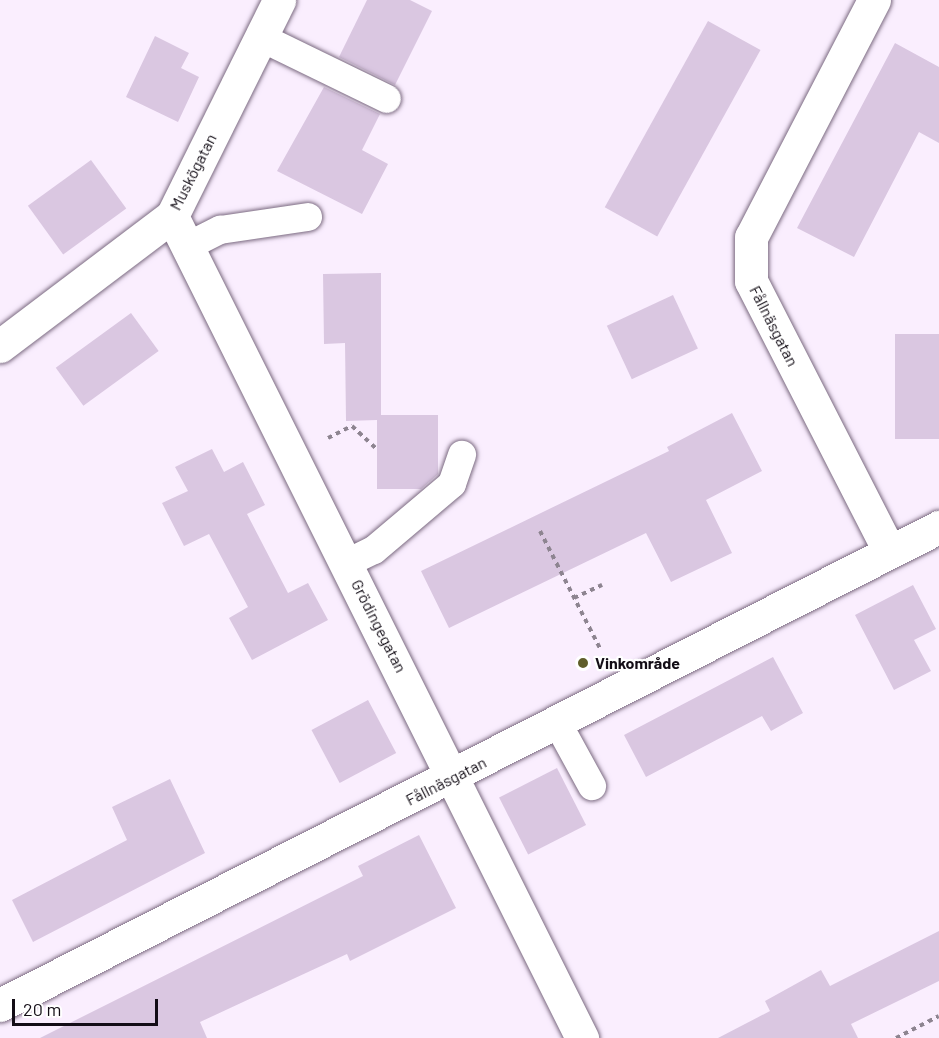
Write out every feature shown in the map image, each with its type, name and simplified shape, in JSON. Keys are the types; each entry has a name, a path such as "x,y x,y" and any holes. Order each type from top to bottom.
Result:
{"street":[{"name":"Muskögatan","path":"0,346 172,216 279,0"},
{"name":"Fållnäsgatan","path":"874,0 751,237 751,281 889,551"},
{"name":"Grödingegatan","path":"172,216 455,777 582,1038"},
{"name":"Fållnäsgatan","path":"0,1005 455,777 939,527"}],"lane":[{"path":"260,37 387,99"},
{"path":"188,246 220,230 308,217"},
{"path":"347,563 374,550 452,484 462,455"},
{"path":"558,724 592,786"}],"path":[{"path":"290,448 352,426 377,449"},
{"path":"540,531 622,690"},
{"path":"574,598 603,585"},
{"path":"897,1038 939,1016"}],"building":[{"path":"367,0 410,0 432,11 395,85 339,57"},
{"path":"708,21 760,50 657,236 605,207"},
{"path":"155,36 189,53 181,68 199,77 178,122 126,97"},
{"path":"895,43 939,67 939,143 919,132 854,257 797,228"},
{"path":"324,87 380,114 362,150 388,164 362,214 277,171"},
{"path":"91,160 126,209 63,254 28,206"},
{"path":"381,273 381,415 438,415 438,474 421,489 377,489 377,420 346,421 345,343 324,344 323,274"},
{"path":"673,295 698,348 632,379 607,326"},
{"path":"131,313 159,351 83,406 56,368"},
{"path":"895,334 939,334 939,439 895,439"},
{"path":"732,413 762,471 706,500 732,553 671,582 646,533 449,628 421,571 669,451 667,447"},
{"path":"212,449 224,472 243,462 265,505 247,514 288,593 308,583 328,620 252,660 229,618 248,607 209,534 184,546 162,503 188,491 175,467"},
{"path":"913,585 936,629 914,640 931,671 894,690 855,615"},
{"path":"773,657 803,713 771,731 762,716 646,777 624,735"},
{"path":"368,700 396,753 340,783 311,730"},
{"path":"557,768 586,825 528,855 499,798"},
{"path":"170,779 205,853 33,942 12,900 127,840 112,807"},
{"path":"419,835 456,908 350,961 347,954 200,1022 207,1038 40,1038 363,876 358,866"},
{"path":"939,931 939,981 851,1024 858,1038 718,1038 770,1011 765,1001 821,970 830,986"}],"place":[{"name":"Vinkområde","path":"583,663"}]}
